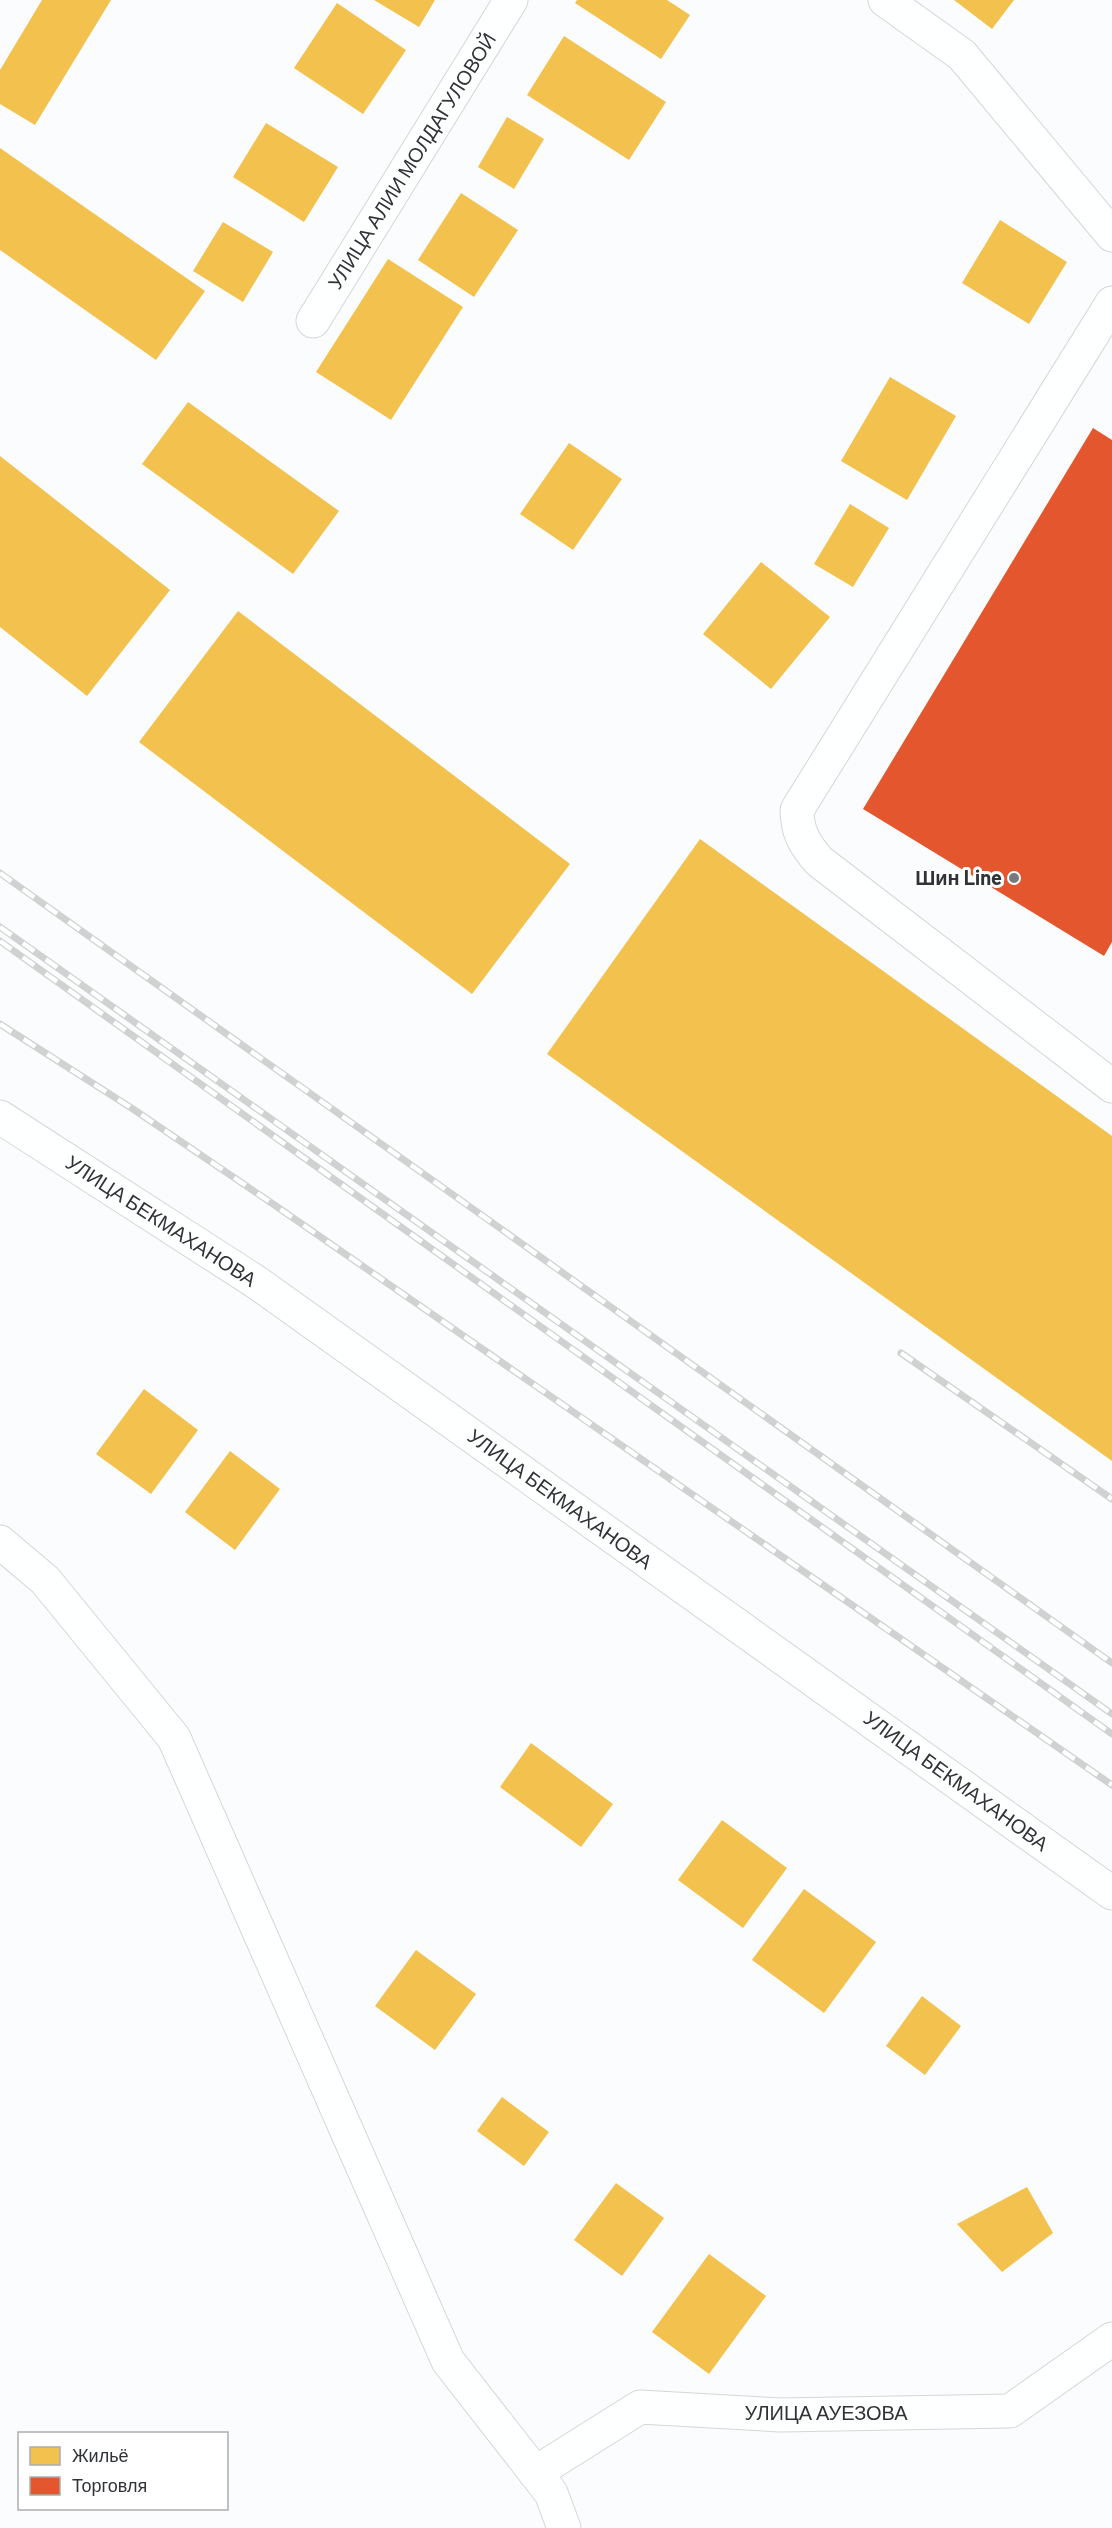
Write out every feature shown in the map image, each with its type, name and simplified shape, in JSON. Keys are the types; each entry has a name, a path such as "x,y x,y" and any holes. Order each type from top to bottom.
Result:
{"street":[{"name":"УЛИЦА АЛИИ МОЛДАГУЛОВОЙ","path":"313,321 511,0"},
{"path":"885,0 962,55 1112,235"},
{"path":"1112,303 797,810 797,825 804,844 819,861 1112,1086"},
{"name":"УЛИЦА БЕКМАХАНОВА","path":"0,1118 256,1282 1112,1893"},
{"path":"0,1542 45,1580 174,1738 448,2361 551,2493 564,2528"},
{"name":"УЛИЦА АУЕЗОВА","path":"535,2473 640,2407 780,2415 1010,2411 1112,2339"}],"building: Жильё":[{"path":"42,0 111,0 35,125 0,104 0,70"},
{"path":"374,0 435,0 419,27"},
{"path":"577,0 667,0 690,15 661,59 575,3"},
{"path":"954,0 1014,0 992,29"},
{"path":"337,3 406,50 363,114 294,68"},
{"path":"564,36 666,102 629,160 527,95"},
{"path":"507,117 544,139 514,189 478,167"},
{"path":"266,123 338,167 304,222 233,177"},
{"path":"0,148 205,291 156,360 0,250"},
{"path":"461,193 518,230 474,297 418,260"},
{"path":"1000,220 1067,262 1029,324 962,283"},
{"path":"223,222 273,252 243,302 193,271"},
{"path":"388,259 463,307 391,420 316,372"},
{"path":"890,377 956,416 907,500 841,461"},
{"path":"188,402 339,511 293,574 142,464"},
{"path":"569,443 622,479 573,550 520,514"},
{"path":"0,456 170,590 87,696 0,627"},
{"path":"850,504 889,528 853,587 814,564"},
{"path":"761,562 830,617 771,689 703,634"},
{"path":"238,611 570,864 472,994 139,742"},
{"path":"700,839 1112,1136 1112,1461 547,1054"},
{"path":"144,1389 198,1430 151,1494 96,1454"},
{"path":"230,1451 280,1489 235,1550 185,1512"},
{"path":"531,1743 613,1804 581,1847 500,1787"},
{"path":"722,1820 787,1868 743,1928 678,1880"},
{"path":"804,1889 876,1942 824,2013 752,1960"},
{"path":"416,1950 476,1994 435,2050 375,2006"},
{"path":"922,1996 961,2026 925,2075 886,2046"},
{"path":"502,2097 549,2132 524,2166 477,2131"},
{"path":"616,2183 664,2218 622,2276 574,2240"},
{"path":"1027,2187 1053,2233 1002,2272 957,2224"},
{"path":"709,2254 766,2296 709,2374 652,2332"}],"building: Торговля":[{"path":"1093,428 1112,440 1112,942 1104,956 863,809"}],"railway":[{"path":"0,873 1112,1663"},
{"path":"0,927 1112,1714"},
{"path":"0,941 1112,1734"},
{"path":"0,1024 133,1109 273,1204 1112,1785"},
{"path":"901,1353 1112,1499"}],"place":[{"name":"Шин Line","path":"1014,878"}]}
